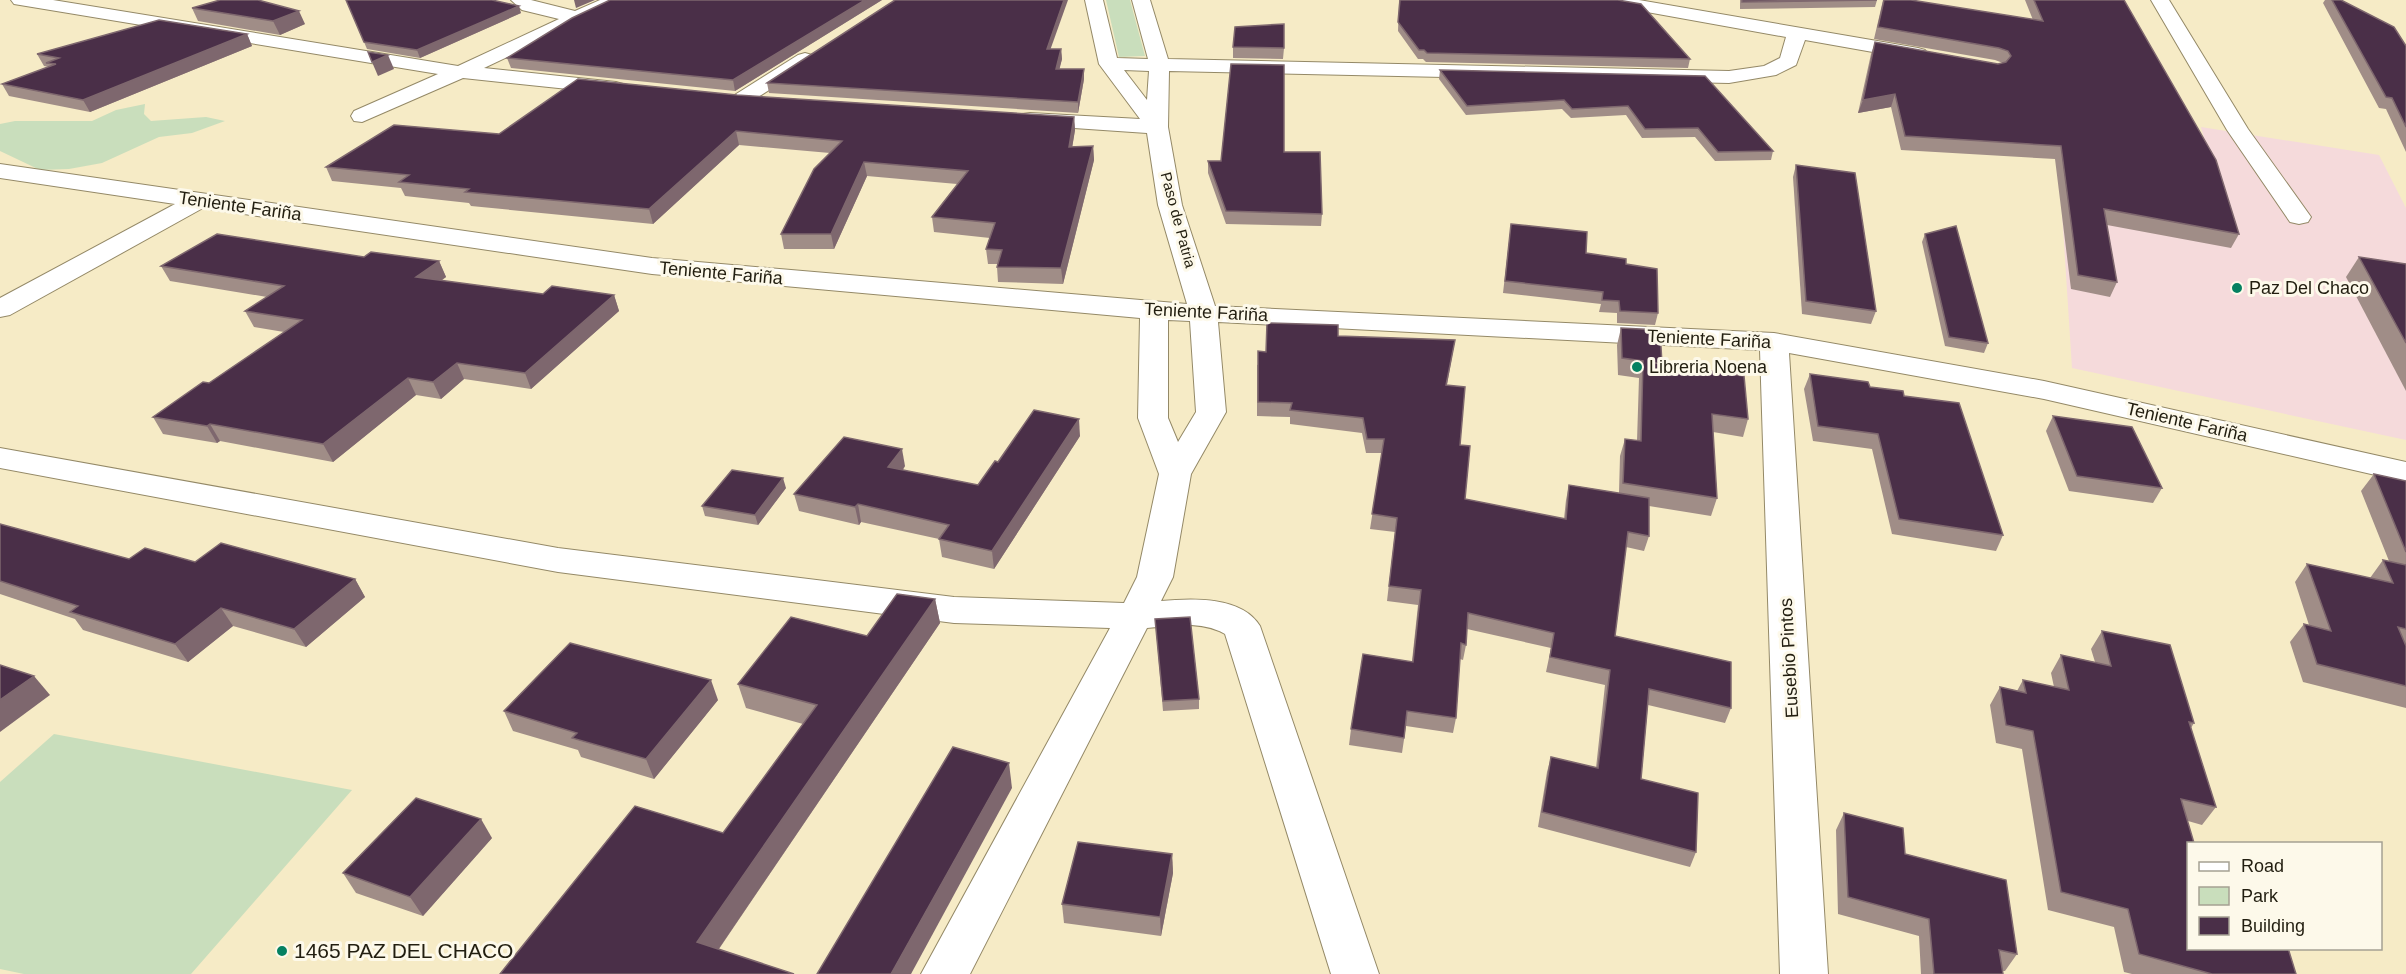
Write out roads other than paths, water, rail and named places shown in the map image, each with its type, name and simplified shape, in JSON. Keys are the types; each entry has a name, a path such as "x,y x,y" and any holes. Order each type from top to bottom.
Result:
{"street":[{"path":"20,0 460,72 635,90"},
{"path":"520,0 528,6 572,9 607,3"},
{"name":"Paso de Patria","path":"1094,0 1109,64 1156,127"},
{"name":"Paso de Patria","path":"1141,0 1159,64 1156,127 1170,206 1203,312 1211,412 1175,474"},
{"path":"1608,0 1936,57"},
{"path":"2160,0 2238,130 2299,217"},
{"path":"362,116 460,72 572,9"},
{"path":"1109,64 1729,77 1769,71 1789,62 1797,33"},
{"path":"740,100 819,50"},
{"path":"717,98 776,103"},
{"path":"1014,118 1156,127"},
{"name":"Teniente Fariña","path":"0,171 652,267 1154,311 1774,342 2044,390 2406,472"},
{"path":"0,309 200,200"},
{"path":"945,974 1155,577 1175,474 1153,418 1154,311"},
{"name":"Eusebio Pintos","path":"1774,342 1804,974"},
{"path":"0,458 558,560 954,610 1134,616 1207,612 1227,616 1241,626 1355,974"}],"place":[{"name":"Paz Del Chaco","path":"2237,288"},
{"name":"Libreria Noena","path":"1637,367"},
{"name":"1465 PAZ DEL CHACO","path":"282,951"}]}
